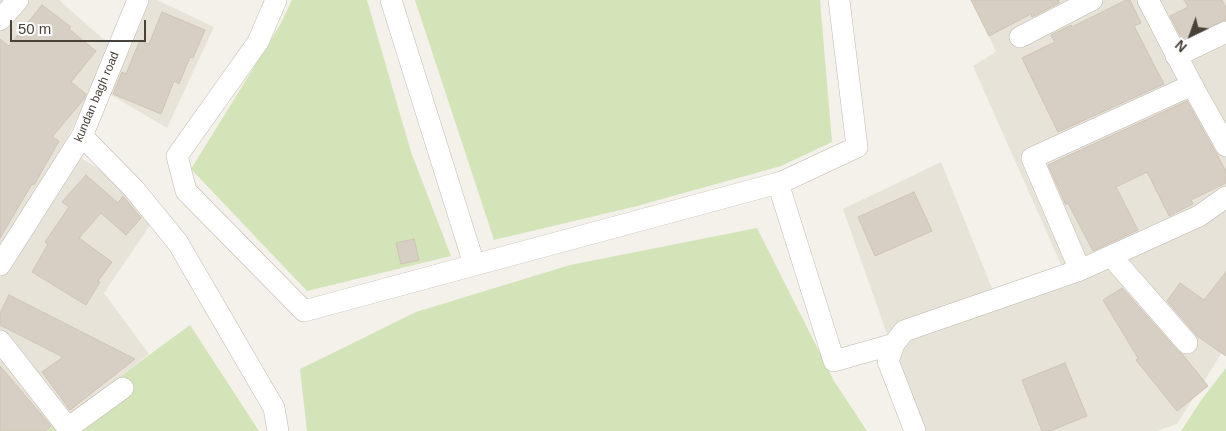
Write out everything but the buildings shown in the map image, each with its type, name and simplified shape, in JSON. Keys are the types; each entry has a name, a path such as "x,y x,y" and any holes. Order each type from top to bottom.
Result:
{"street":[{"path":"0,20 18,0"},
{"name":"kundan bagh road","path":"0,265 82,136 138,0"},
{"path":"276,0 258,42 177,156 186,191 304,311 778,183 857,146 839,0"},
{"path":"391,0 474,264"},
{"path":"1020,37 1092,0"},
{"path":"1148,0 1176,56 1226,146"},
{"path":"1176,56 1226,32"},
{"path":"1080,270 1032,158 1192,84"},
{"path":"82,136 134,189 178,243 274,408 278,431"},
{"path":"778,183 834,361 894,344"},
{"path":"915,431 888,361 894,344 904,331 1080,270 1199,216 1226,197"},
{"path":"1111,256 1187,343"},
{"path":"0,341 68,428 123,388"}],"shaded area":[{"path":"0,0 59,0 102,38 129,52 149,0 157,0 214,27 167,128 94,85 63,146 126,187 157,215 104,293 149,354 49,431 0,431"},
{"path":"974,0 1226,0 1226,346 1177,424 1157,431 921,431 843,209 941,162 1000,308 1070,285 973,66 996,52"}],"green space":[{"path":"292,0 367,0 411,152 451,256 307,291 191,169 280,25"},
{"path":"415,0 820,0 832,142 781,166 637,206 494,240"},
{"path":"757,228 834,381 867,431 307,431 300,369 416,312 570,265"},
{"path":"190,325 259,431 46,431"},
{"path":"1226,368 1226,431 1181,431 1202,399"}]}
